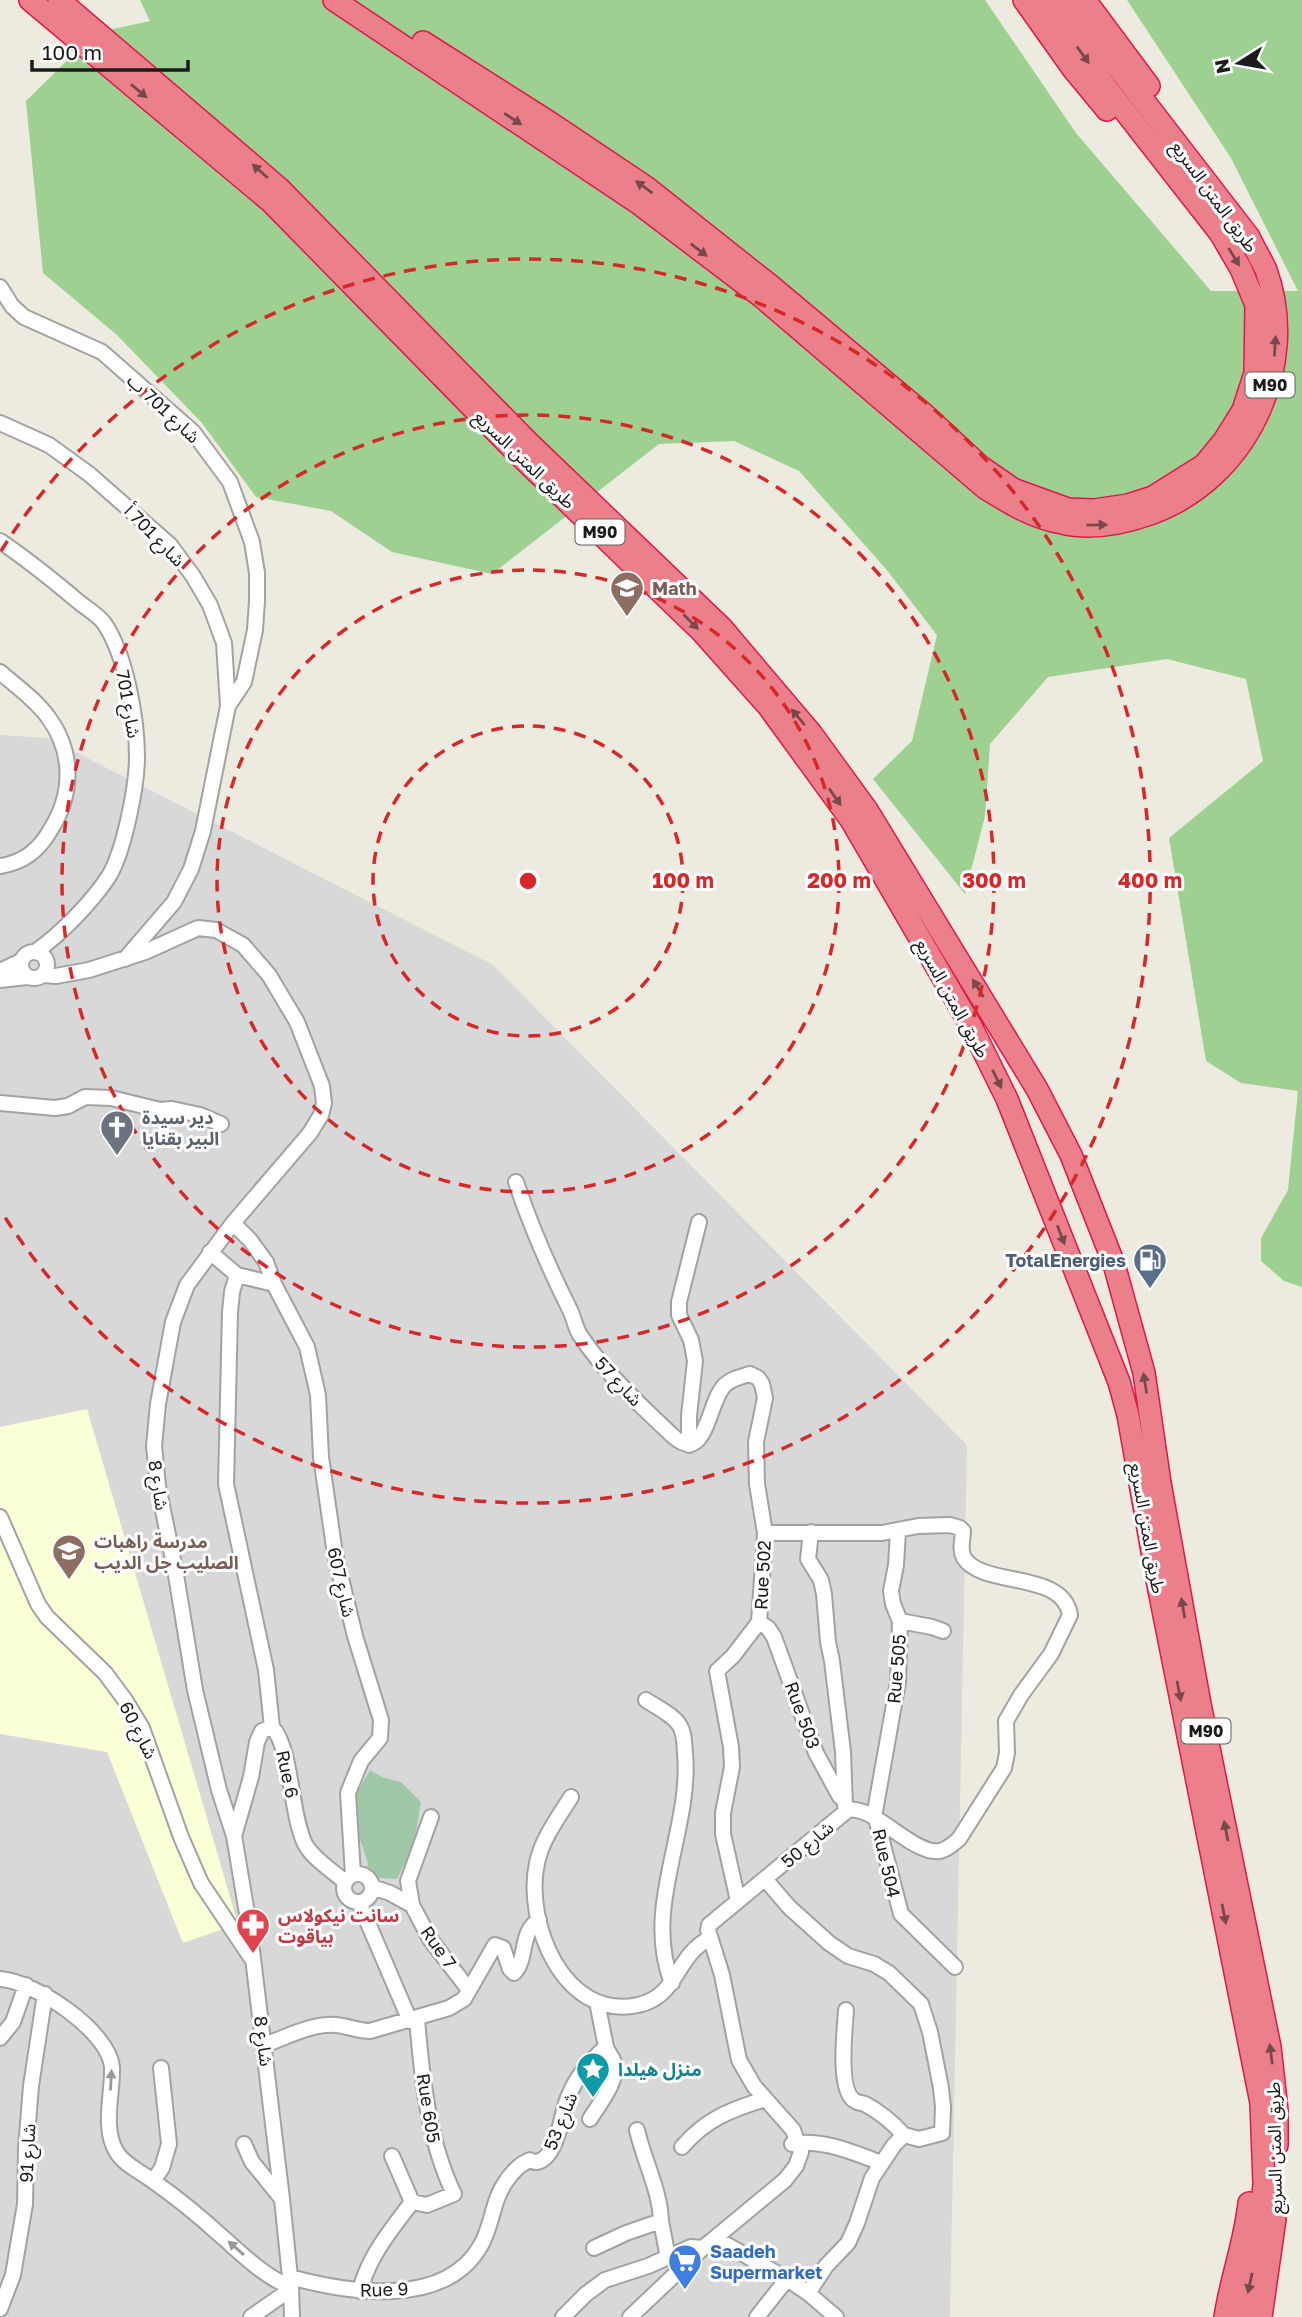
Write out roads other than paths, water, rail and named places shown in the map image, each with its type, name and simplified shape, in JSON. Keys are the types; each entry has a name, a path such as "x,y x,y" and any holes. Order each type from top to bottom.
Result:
{"highway":[{"name":"طريق المتن السريع","path":"30,0 271,202 516,452 608,539 740,672 794,739 851,820 971,1026 1007,1099 1037,1171 1115,1372 1128,1415 1157,1580 1257,2079 1264,2138 1264,2184 1259,2238 1243,2317"},
{"name":"طريق المتن السريع","path":"59,0 279,188 528,442 722,628 760,671 811,733 867,810 1007,1036 1071,1155 1114,1264 1144,1373 1160,1483 1200,1704 1270,2048 1277,2110 1277,2196 1272,2250 1261,2317"},
{"name":"طريق المتن السريع","path":"334,0 638,203 1013,489 1068,509 1094,510 1128,505 1153,497 1204,465 1223,442 1243,410 1255,373 1256,305 1241,269 1220,233 1043,0"},
{"name":"طريق المتن السريع","path":"356,0 646,187 771,286 920,420 985,488 1015,507 1038,517 1063,524 1113,525 1137,519 1188,497 1215,475 1250,433 1271,381 1276,344 1274,305 1266,271 1249,237 1066,0"},
{"path":"1024,0 1073,69 1109,112 1140,131"},
{"path":"1085,0 1151,88 1178,144"},
{"path":"1037,1171 1071,1155"},
{"path":"1225,2317 1247,2222 1257,2079"}],"street":[{"name":"شارع 701 ب","path":"0,287 12,306 24,317 102,352 193,432 230,482 253,542 257,573 255,630 248,664 244,682 229,706"},
{"name":"شارع 701 أ","path":"0,423 49,445 89,474 170,545 210,605 224,643 229,706"},
{"name":"شارع 701","path":"0,541 104,622 119,655 136,728 137,760 134,786 125,833 109,875 54,939 42,962"},
{"path":"227,665 241,667 248,664"},
{"path":"0,672 48,716 59,736 69,781 66,802 42,844 27,856 0,866"},
{"path":"125,960 174,902 191,869 203,831 229,706"},
{"name":"شارع 8","path":"42,962 67,974 125,960 198,928 208,927 226,934 243,946 270,975 298,1022 317,1066 322,1086 324,1103 321,1115 310,1133 233,1223 187,1285 173,1322 158,1404 154,1457 195,1690 219,1790 234,1836 264,2045 291,2286 292,2317"},
{"path":"0,971 21,961 24,956 42,962 38,978 0,980"},
{"path":"21,961 23,973 27,977"},
{"path":"0,1102 55,1108 68,1106 85,1097 111,1097 160,1110 172,1109 200,1115 220,1124"},
{"name":"شارع 57","path":"516,1182 536,1239 578,1331 596,1357 638,1403 683,1445 689,1446"},
{"path":"689,1446 689,1416 696,1371 691,1340 679,1315 679,1302 699,1222"},
{"name":"شارع 607","path":"233,1223 260,1251 307,1347 315,1376 321,1457 335,1554 355,1636 381,1720 380,1738 361,1761 348,1793 349,1879"},
{"path":"210,1252 237,1275 274,1284"},
{"path":"237,1275 230,1312 226,1484 266,1670 272,1727"},
{"name":"Rue 502","path":"689,1446 700,1438 718,1394 725,1384 750,1374 758,1378 765,1390 756,1451 757,1484 765,1533 759,1622 733,1656 717,1671 732,1767 723,1813 723,1833 738,1901"},
{"name":"شارع 60","path":"0,1517 38,1604 47,1617 105,1673 142,1728 181,1837 201,1882 253,1960"},
{"name":"شارع 50","path":"671,1983 690,1952 710,1938 708,1930 712,1921 847,1808 875,1818 925,1849 943,1851 959,1839 1004,1768 1007,1753 1006,1721 1051,1654 1063,1631 1070,1615 1065,1601 1027,1581 995,1576 970,1563 962,1553 963,1535 960,1528 950,1525 918,1526 898,1531"},
{"path":"765,1533 898,1531"},
{"name":"Rue 505","path":"875,1818 898,1682 900,1621 891,1591 898,1531"},
{"path":"811,1532 808,1559 821,1580 824,1594 847,1808"},
{"path":"900,1621 943,1631"},
{"name":"Rue 503","path":"759,1622 768,1628 774,1637 816,1753 847,1808"},
{"path":"571,1797 548,1834 537,1862 534,1891 539,1920 552,1959 571,1984 597,2002 617,2008 652,2001 671,1983 663,1954 661,1928 686,1776 684,1740 680,1726 646,1700"},
{"name":"Rue 6","path":"234,1836 251,1777 257,1742 262,1731 272,1727 281,1742 300,1830 307,1847 349,1879"},
{"path":"412,1905 408,1881 430,1817"},
{"name":"Rue 504","path":"875,1818 901,1914 955,1967"},
{"path":"363,1875 371,1882 372,1888 370,1895 359,1902 346,1896 344,1889 349,1879 363,1875"},
{"path":"765,1879 789,1907 829,1943 848,1956 874,1964 889,1973 921,2004 930,2032 941,2088 942,2133 919,2139 904,2135 891,2122 864,2104 854,2101 848,2094 843,2063 846,2010"},
{"path":"390,1892 408,1881"},
{"name":"Rue 7","path":"372,1888 390,1892 412,1905 430,1938 469,1990"},
{"name":"Rue 605","path":"359,1902 414,2020 436,2150 454,2194 427,2205 412,2202"},
{"path":"264,2045 315,2026 340,2025 356,2031 370,2032 449,2008 464,1998 495,1945 503,1948 514,1973 521,1963 529,1929 539,1920"},
{"path":"710,1938 722,1975 739,2060 769,2104 775,2118 796,2143 836,2148 881,2163"},
{"name":"Rue 9","path":"0,1979 26,1985 45,1994 67,2009 106,2051 112,2067 110,2114 113,2144 121,2158 153,2180 270,2276 291,2286 360,2291 414,2289 454,2276 481,2246 489,2223"},
{"path":"0,2038 13,2022 26,1985"},
{"name":"شارع 91","path":"0,2309 13,2275 25,2204 26,2148 45,1994"},
{"path":"590,2119 615,2072 613,2059 606,2047 597,2002"},
{"path":"602,2031 617,2008"},
{"name":"شارع 53","path":"489,2223 496,2200 508,2178 525,2162 545,2158 554,2146 569,2094 588,2063 606,2047"},
{"path":"153,2180 162,2168 169,2144 161,2067"},
{"path":"681,2147 717,2116 769,2104"},
{"path":"637,2130 660,2203 668,2258"},
{"path":"808,2293 826,2266 848,2243 872,2178 904,2135"},
{"path":"630,2317 703,2248 777,2186 780,2175 790,2163 796,2143"},
{"path":"244,2144 252,2162 282,2199"},
{"path":"360,2291 364,2272 371,2258 412,2202 392,2156"},
{"path":"594,2248 626,2232 661,2221"},
{"path":"720,2234 729,2247 743,2252 787,2279 836,2317"},
{"path":"564,2317 595,2286 691,2247 703,2248"},
{"path":"757,2317 787,2279"},
{"path":"251,2317 291,2286"},
{"path":"649,2301 650,2317"}],"place":[{"name":"Math","path":"627,618"},
{"name":"دير سيدة البير بقنايا","path":"117,1157"},
{"name":"TotalEnergies","path":"1150,1290"},
{"name":"مدرسة راهبات الصليب جل الديب","path":"69,1581"},
{"name":"سانت نيكولاس بياقوت","path":"253,1955"},
{"name":"منزل هيلدا","path":"593,2099"},
{"name":"Saadeh Supermarket","path":"685,2291"}]}
